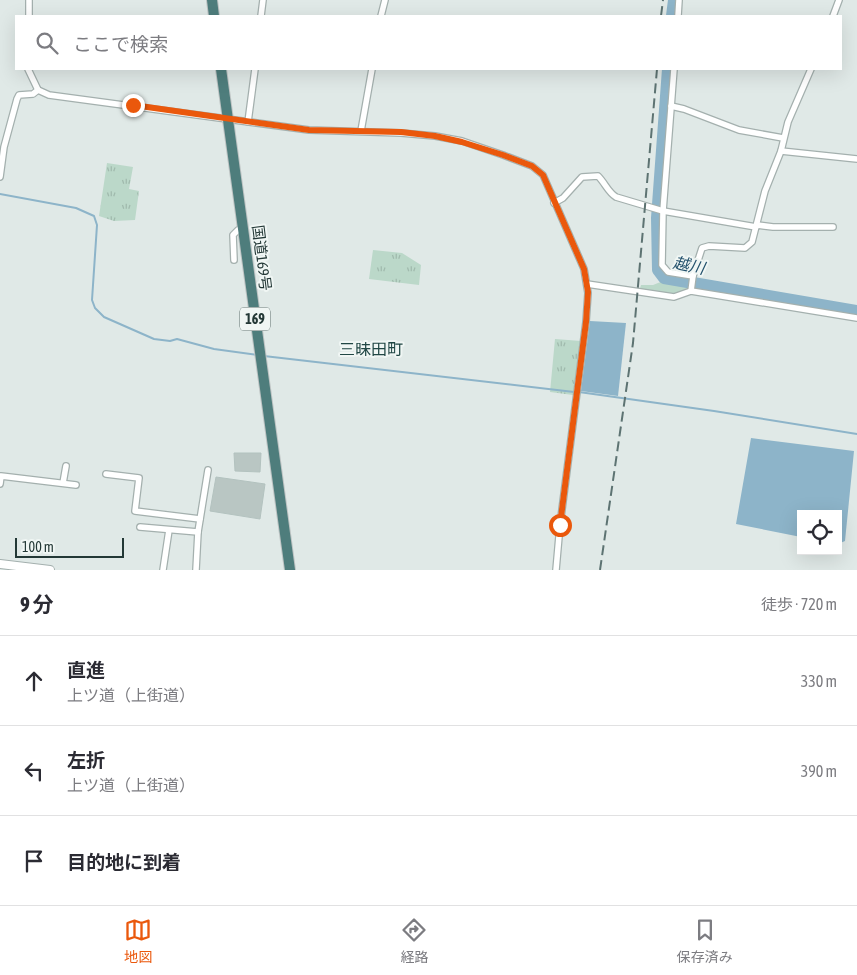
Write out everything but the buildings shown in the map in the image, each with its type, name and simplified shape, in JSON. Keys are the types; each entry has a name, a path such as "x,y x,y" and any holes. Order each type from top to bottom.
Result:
{"highway":[{"path":"212,0 214,15"},
{"name":"国道169号","path":"221,70 290,570"}],"street":[{"path":"29,15 30,0"},
{"path":"261,15 264,0"},
{"path":"381,15 385,0"},
{"path":"678,15 679,0"},
{"path":"833,15 839,0"},
{"path":"28,70 38,90 49,95 309,130 435,136 503,155 532,166 543,175 584,269 587,284 586,322 556,570"},
{"path":"248,122 255,70"},
{"path":"361,131 372,70"},
{"path":"674,70 663,211 662,265 668,272 693,276"},
{"path":"691,292 693,276 702,248 709,246 745,248 752,242 765,191 781,151 796,101 811,70"},
{"path":"0,177 4,148 17,99 20,95 33,94 38,90"},
{"path":"671,106 739,130 784,138"},
{"path":"781,151 857,159"},
{"path":"554,203 563,198 578,180 589,175 598,176 610,193 616,197 663,211 757,226 833,228"},
{"path":"234,260 234,235 238,230 243,229"},
{"path":"587,284 674,297 691,292 857,318"},
{"path":"64,483 66,466"},
{"path":"196,570 198,532 208,470"},
{"path":"106,474 138,478 135,511 200,519"},
{"path":"0,484 1,476 76,485"},
{"path":"140,528 198,532"},
{"path":"163,570 169,530"},
{"path":"0,564 50,570"}],"green space":[{"path":"107,163 133,167 129,189 139,191 135,220 114,221 99,216"},
{"path":"373,250 402,253 421,265 419,285 369,279"},
{"path":"668,279 692,284 690,291 681,296 639,292 641,285 653,285"},
{"path":"555,339 581,341 573,395 550,392"}],"water":[{"path":"590,321 626,323 618,396 581,391"},
{"path":"751,438 854,451 845,541 842,542 842,510 797,510 797,536 736,524"}],"waterway":[{"name":"越川","path":"672,15 674,0"},
{"name":"越川","path":"668,70 657,218 658,270 664,278 857,311"},
{"path":"0,194 76,208 94,216 97,225 92,300 95,308 104,317 154,339 170,341 177,339 214,349 257,355"},
{"path":"264,356 574,392"},
{"path":"579,392 857,434"}],"railway":[{"path":"661,15 663,0"},
{"path":"600,570 633,343 657,70"}],"district":[{"name":"三昧田町","path":"371,349"}],"route":[{"path":"133,105 309,130 401,132 435,136 503,155 532,166 543,175 584,269 588,292 586,322 560,525"}]}
